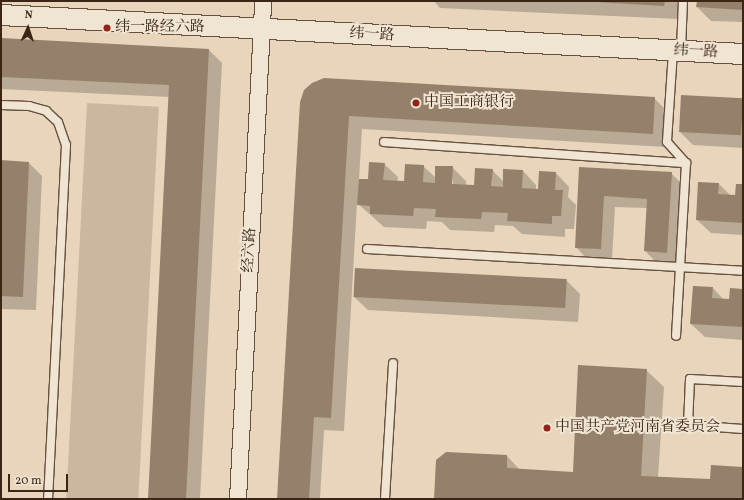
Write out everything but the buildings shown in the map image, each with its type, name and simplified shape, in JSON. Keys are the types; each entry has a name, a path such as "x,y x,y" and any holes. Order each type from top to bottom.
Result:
{"street":[{"name":"经六路","path":"238,499 262,1"},
{"name":"纬一路","path":"1,15 743,54"}],"lane":[{"path":"676,336 686,163 668,142 683,1"},
{"path":"1,105 28,106 46,111 58,122 66,145 48,499"},
{"path":"384,142 686,163"},
{"path":"367,249 743,271"},
{"path":"386,499 393,363"},
{"path":"743,382 690,379 688,425 743,428"}],"shaded area":[{"path":"87,103 159,107 138,499 66,499"}],"place":[{"name":"纬一路经六路","path":"107,28"},
{"name":"中国工商银行","path":"416,103"},
{"name":"中国共产党河南省委员会","path":"547,428"}]}
